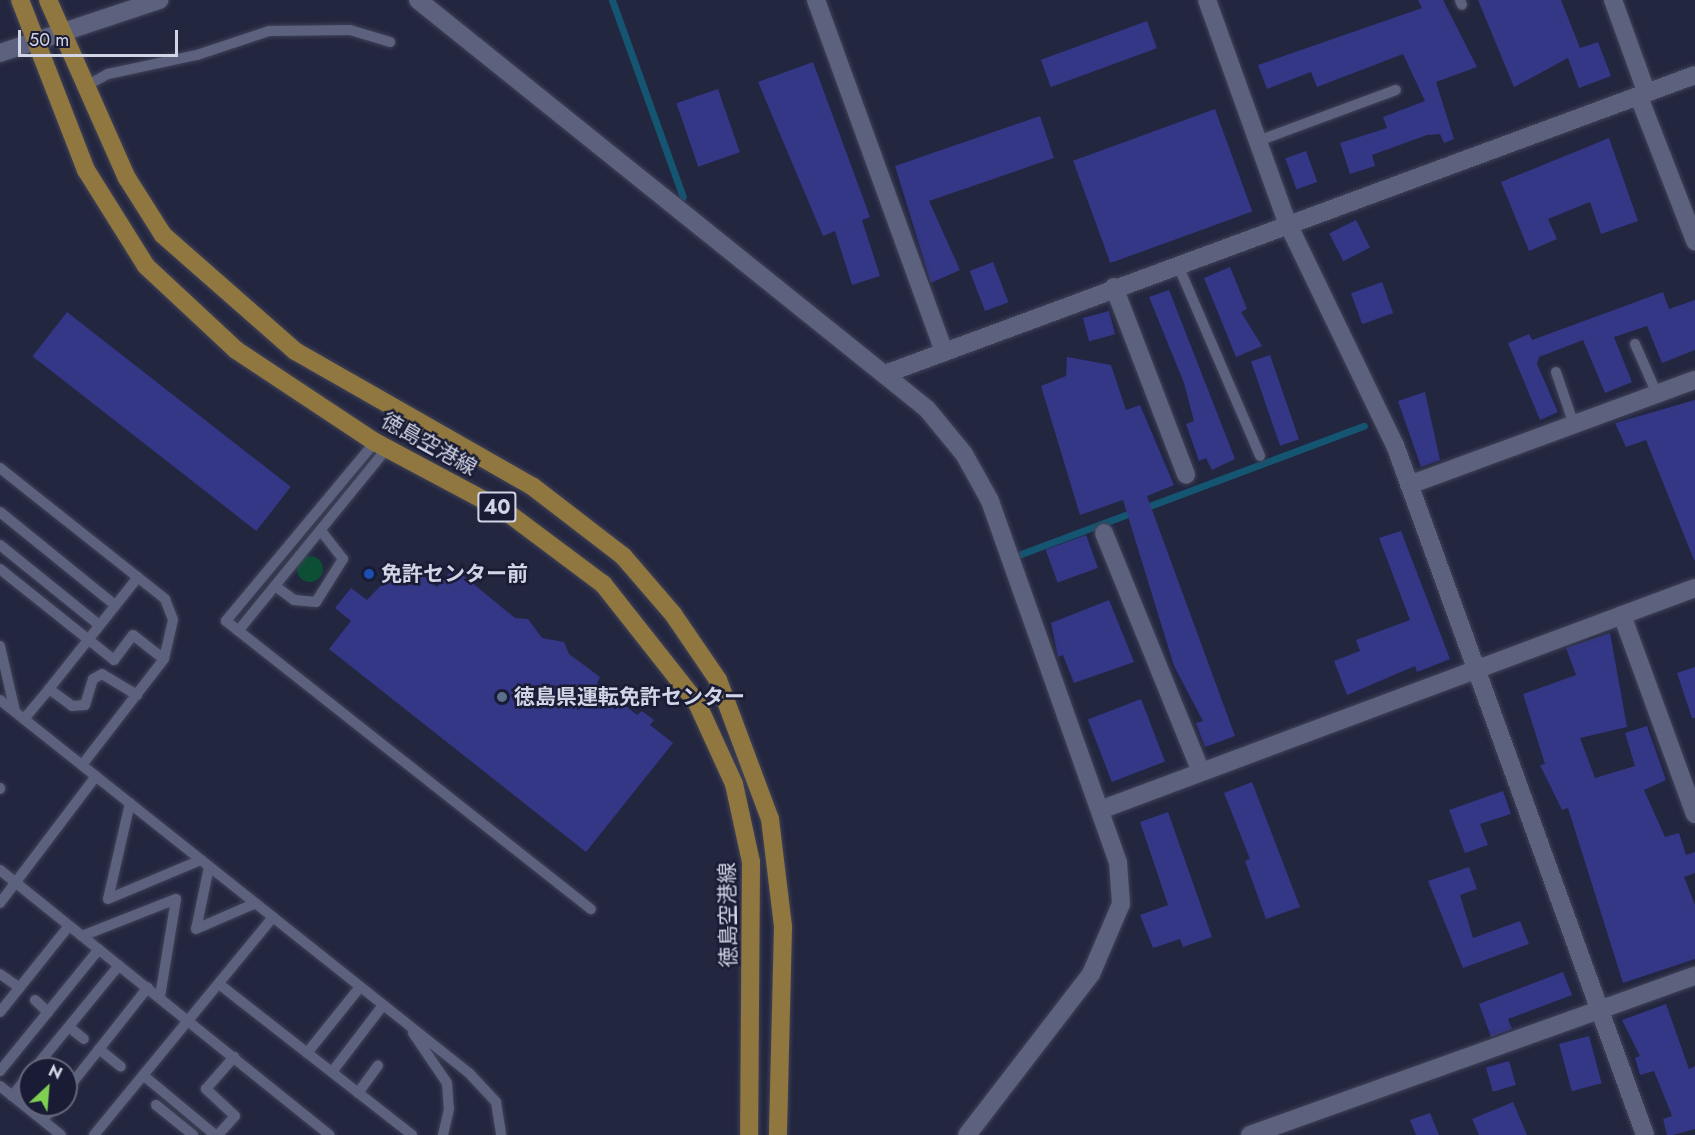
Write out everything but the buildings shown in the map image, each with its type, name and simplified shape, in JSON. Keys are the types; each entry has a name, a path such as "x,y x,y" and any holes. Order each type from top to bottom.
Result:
{"main road":[{"name":"徳島空港線","path":"20,0 86,170 146,266 236,350 381,445 508,513 603,584 697,703 734,784 752,862 748,1135"},
{"name":"徳島空港線","path":"48,0 59,32 127,178 179,250 295,351 532,486 623,556 718,680 770,819 783,927 778,1135"}],"street":[{"path":"0,53 159,0"},
{"path":"418,0 885,374 934,418 964,454 990,501 1118,861 1121,903 1112,934 1091,974 967,1135"},
{"path":"816,0 944,351"},
{"path":"1208,0 1287,222 1409,485 1644,1135"},
{"path":"1613,0 1643,94 1695,241"},
{"path":"885,374 1287,222 1695,75"},
{"path":"1114,287 1186,475"},
{"path":"1409,485 1695,380"},
{"path":"1104,533 1200,770"},
{"path":"1100,810 1200,770 1695,588"},
{"path":"1622,615 1695,814"},
{"path":"1250,1135 1600,1013 1695,976"}],"lane":[{"path":"86,86 108,74 187,57 269,31 350,30 390,42"},
{"path":"1258,141 1396,90"},
{"path":"1177,263 1260,456"},
{"path":"1635,345 1658,394"},
{"path":"1556,372 1574,425"},
{"path":"238,631 320,531 381,445"},
{"path":"381,445 226,621 591,909"},
{"path":"0,468 165,599 171,612 174,632 164,659 82,765"},
{"path":"0,512 115,604"},
{"path":"274,586 294,600 316,602 343,559 320,531"},
{"path":"0,545 99,625"},
{"path":"0,569 114,660 133,635 164,659"},
{"path":"24,719 138,577"},
{"path":"0,647 7,706 0,715"},
{"path":"49,689 77,707 90,700 93,680 102,674 137,695"},
{"path":"7,706 469,1073 496,1102 501,1135"},
{"path":"0,903 96,776"},
{"path":"129,803 108,899 205,863"},
{"path":"205,863 196,928 256,903"},
{"path":"0,870 330,1135"},
{"path":"82,936 176,899 160,997"},
{"path":"94,1135 273,917"},
{"path":"0,1012 69,926"},
{"path":"0,1071 99,949"},
{"path":"44,1057 119,965"},
{"path":"0,974 20,988"},
{"path":"219,984 412,1135"},
{"path":"78,1076 148,987"},
{"path":"307,1053 360,987"},
{"path":"35,1000 48,1012"},
{"path":"332,1072 383,1005"},
{"path":"408,1025 447,1083 449,1108 443,1135"},
{"path":"69,1027 84,1039"},
{"path":"99,1049 121,1067"},
{"path":"143,1075 217,1135 235,1116 206,1089 234,1056"},
{"path":"358,1093 378,1065"},
{"path":"0,1086 61,1135"},
{"path":"12,1096 18,1089"},
{"path":"156,1105 193,1135"}],"green space":[{"path":"310,556 319,560 323,569 319,578 310,582 301,578 297,569 301,560"}],"waterway":[{"path":"612,0 683,197"},
{"path":"1021,554 1364,426"}],"place":[{"name":"免許センター前","path":"369,574"},
{"name":"徳島県運転免許センター","path":"502,697"}]}
